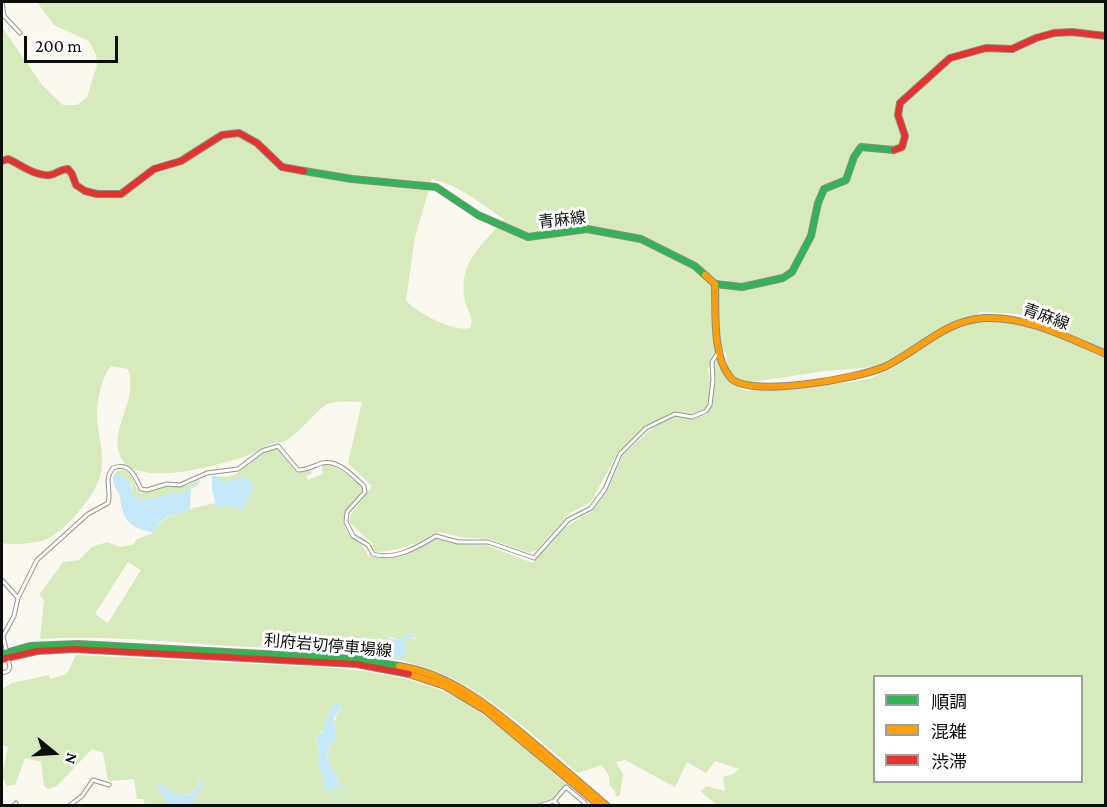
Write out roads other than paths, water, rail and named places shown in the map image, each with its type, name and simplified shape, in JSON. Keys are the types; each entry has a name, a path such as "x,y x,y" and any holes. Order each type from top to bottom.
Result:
{"street":[{"path":"2,2 4,16 20,33"},
{"path":"715,284 742,287 783,278 792,272 811,236 818,202 824,189 846,180 854,157 861,147 887,151 902,147 905,136 898,115 900,103 950,58 986,48 1012,49 1054,33 1072,32 1106,36"},
{"name":"青麻線","path":"2,161 12,161 24,168 47,175 53,175 61,169 68,169 77,186 84,191 121,194 151,171 169,163 184,160 211,141 229,133 238,133 247,135 282,167 352,179 436,187 478,215 528,237 587,229 641,239 695,266 715,284 723,365 731,379 744,386 865,375 897,361 947,327 990,317 1014,319 1036,326 1106,354"},
{"path":"2,673 8,671 10,667 4,655 3,636 14,616 18,598 37,560 88,514 108,503 110,495 107,476 113,468 120,466 129,469 141,489 147,490 167,484 187,483 207,473 238,470 262,451 277,445 298,470 331,462 347,471 364,486 365,492 347,512 346,522 353,536 368,545 373,554 394,555 419,546 436,536 458,542 488,542 534,558 568,520 591,508 605,489 620,454 646,428 675,414 692,417 706,411 710,405 713,380 712,362 720,350"},
{"path":"2,580 18,598"},
{"name":"利府岩切停車場線","path":"4,655 43,644 78,644 356,659 408,667 445,681 488,705 602,805"},
{"path":"69,806 82,796 93,780 109,785"},
{"path":"539,806 554,801 566,787 585,803 583,806"},
{"path":"554,801 559,806"}],"water":[{"path":"115,473 129,480 134,495 142,500 166,494 180,494 196,485 201,479 198,485 191,489 190,510 163,520 154,533 138,528 126,519 114,484"},
{"path":"212,476 217,476 222,482 243,477 251,481 254,491 248,496 243,511 230,506 217,508 212,489"},
{"path":"412,633 415,638 406,640 406,650 402,659 390,656 388,638 400,640"},
{"path":"338,701 342,705 334,718 336,738 328,750 328,756 340,785 328,791 323,788 324,779 318,763 319,749 316,736 323,731 329,711"},
{"path":"200,777 202,786 191,805 167,805 156,783 160,782 172,792 184,795 194,791"}],"waterway":[{"path":"1092,337 1106,343"},
{"path":"330,806 333,799 344,795 342,785 339,783"}]}
